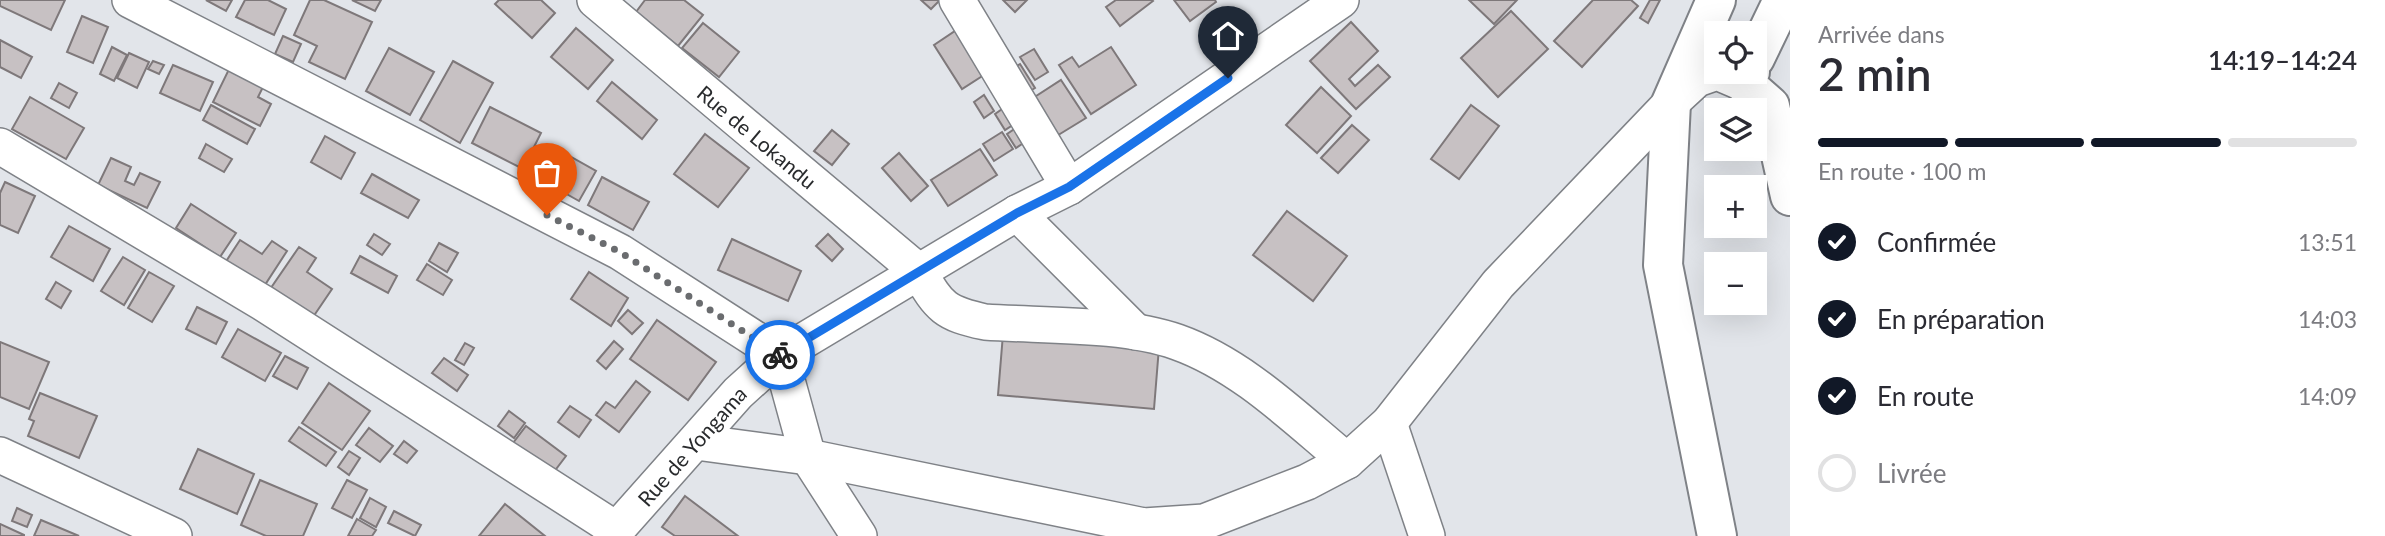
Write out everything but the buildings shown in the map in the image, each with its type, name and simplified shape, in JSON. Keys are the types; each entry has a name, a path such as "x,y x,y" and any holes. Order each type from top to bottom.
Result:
{"main road":[{"path":"1716,0 1671,103 1663,265 1717,536"},
{"path":"1767,34 1783,0"},
{"path":"1757,84 1770,106 1790,196"}],"street":[{"path":"130,0 620,252 780,355 808,457 859,536"},
{"name":"Rue de Lokandu","path":"595,0 918,271 939,306 962,317 985,322 1136,332 1177,342 1217,361 1271,397 1347,461"},
{"path":"957,0 1069,187"},
{"name":"Rue de Yongama","path":"614,533 738,393 780,355 1017,213 1069,187 1341,0"},
{"path":"696,442 808,457 1142,531 1204,522 1307,482 1347,461 1389,423 1498,284 1671,103 1697,79 1704,77"},
{"path":"0,146 263,303 614,533"},
{"path":"1017,213 1136,332"},
{"path":"1389,423 1427,536"},
{"path":"0,455 174,536"}],"way so far":[{"path":"547,215 620,252 780,355"}],"route":[{"path":"780,355 1017,213 1069,187 1228,78"}]}
